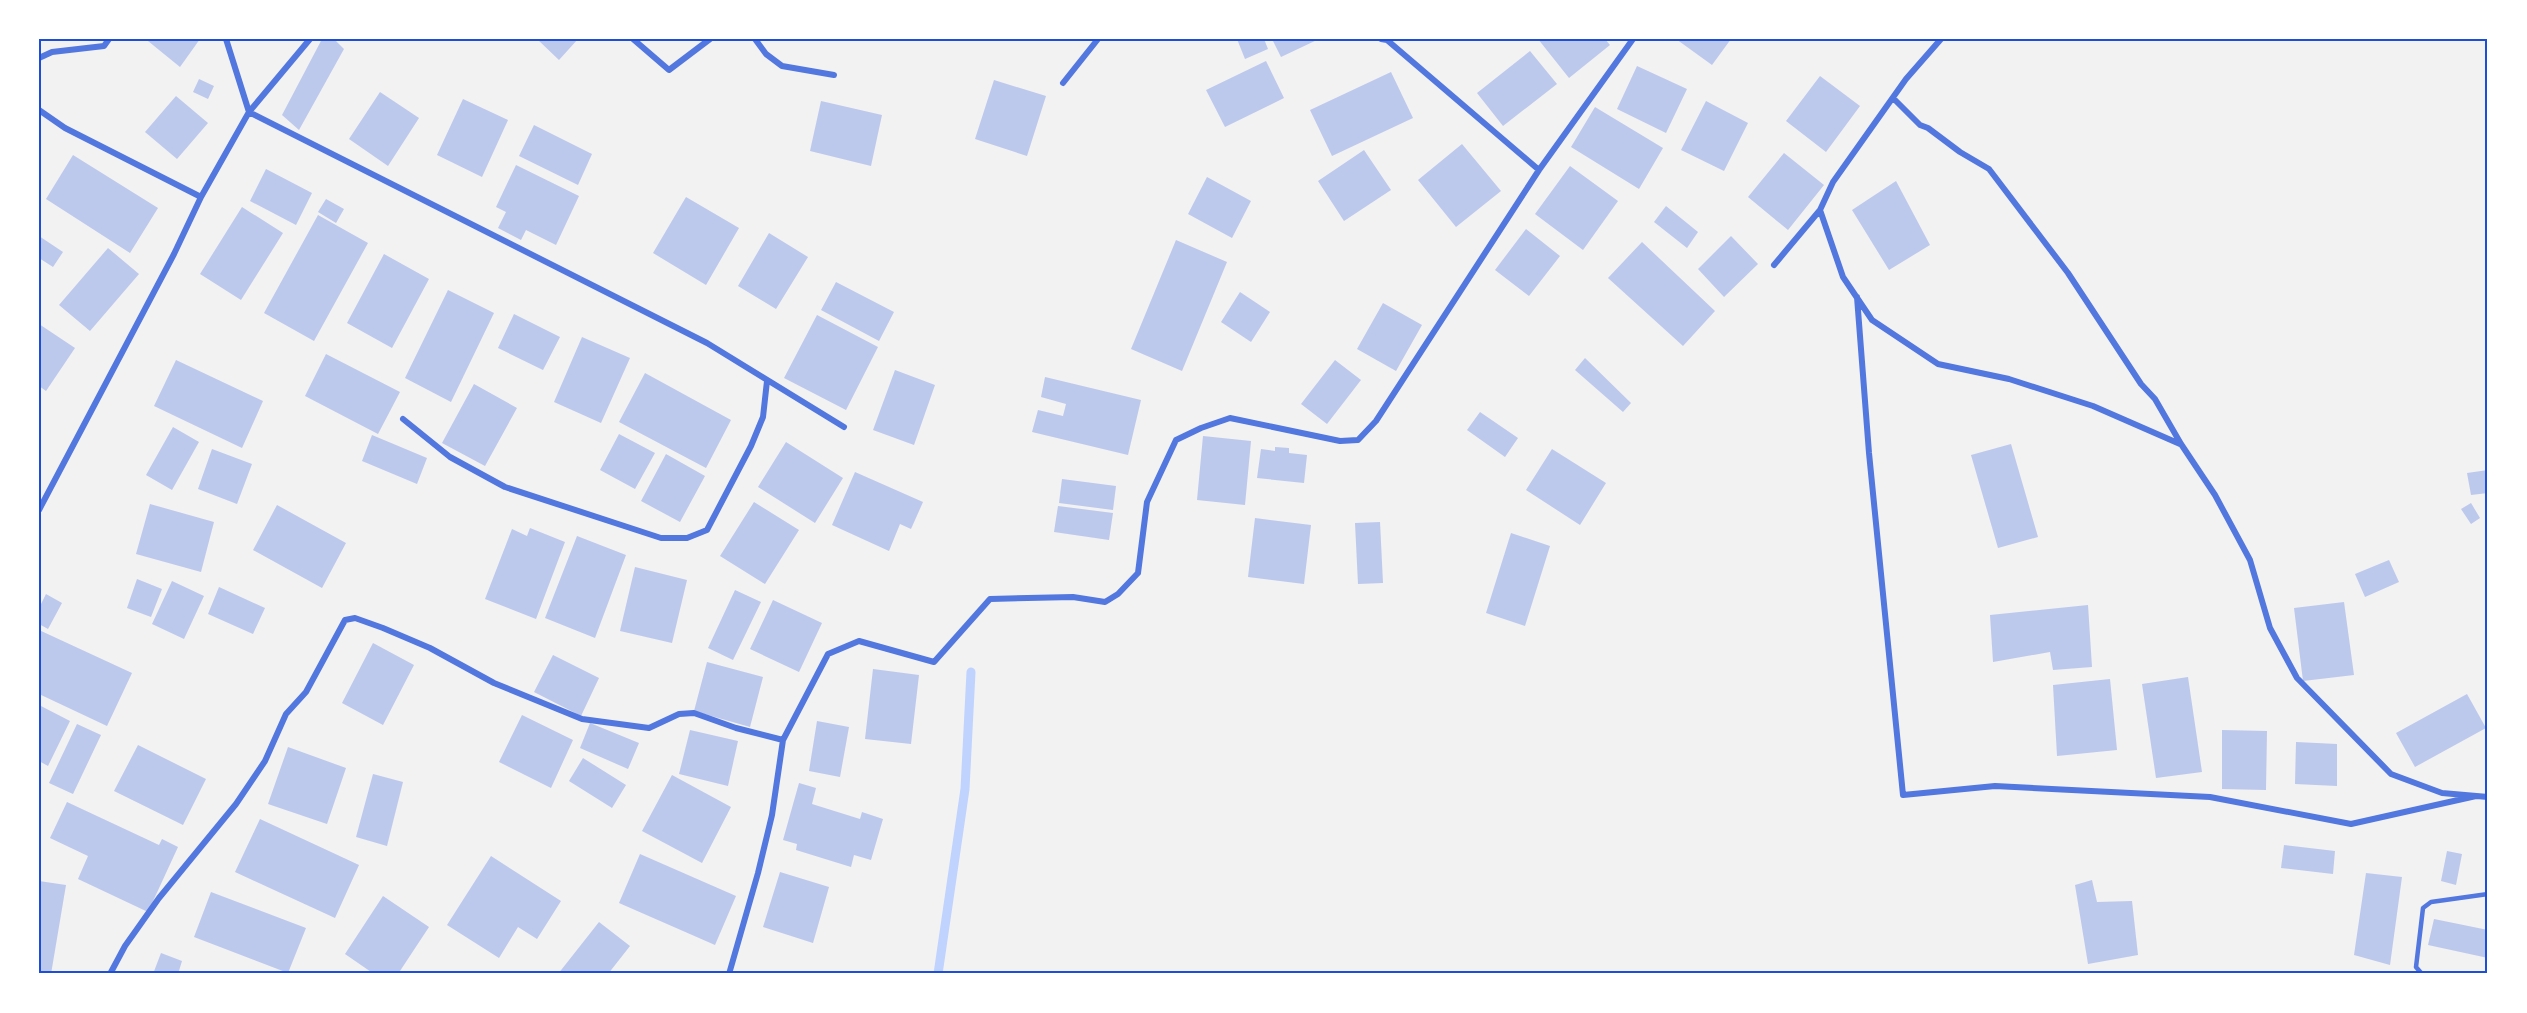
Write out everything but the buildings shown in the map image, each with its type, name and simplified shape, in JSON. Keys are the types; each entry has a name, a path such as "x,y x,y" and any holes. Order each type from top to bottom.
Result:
{"street":[{"path":"39,58 52,52 104,46 109,39"},
{"path":"226,39 249,112 707,344 844,427"},
{"path":"39,510 201,197 249,112 310,39"},
{"path":"633,39 669,70 710,39"},
{"path":"755,39 766,54 782,66 834,75"},
{"path":"1063,82 1098,39"},
{"path":"1380,39 1387,40 1539,170"},
{"path":"729,974 772,815 783,740 828,654 859,641 933,662 990,599 1073,597 1105,602 1118,594 1138,573 1147,501 1176,440 1230,418 1340,441 1358,440 1376,421 1539,170 1633,39"},
{"path":"1774,265 1820,210 1833,182 1906,79 1941,39"},
{"path":"1893,98 1920,125 1989,169 2068,273 2141,384 2155,399 2181,444 2215,495 2250,560 2270,628 2297,678 2391,774 2442,793 2488,797"},
{"path":"39,110 65,128 201,197"},
{"path":"1820,210 1844,277 1872,320 1938,364 2009,379 2093,406 2181,444"},
{"path":"1857,297 1869,453 1903,795 1995,786 2210,797 2351,824 2476,796"},
{"path":"403,419 450,458 505,487 661,538 687,538 707,530 751,446 763,417 767,381"},
{"path":"110,974 125,946 159,898 236,804 265,761 286,714 306,692 345,620 355,618 383,628 430,648 494,683 582,719 649,728 679,714 694,713 735,728 783,740"}],"lane":[{"path":"2422,974 2416,967 2423,908 2431,902 2488,894"}],"waterway":[{"path":"938,974 965,789 971,672"}]}
